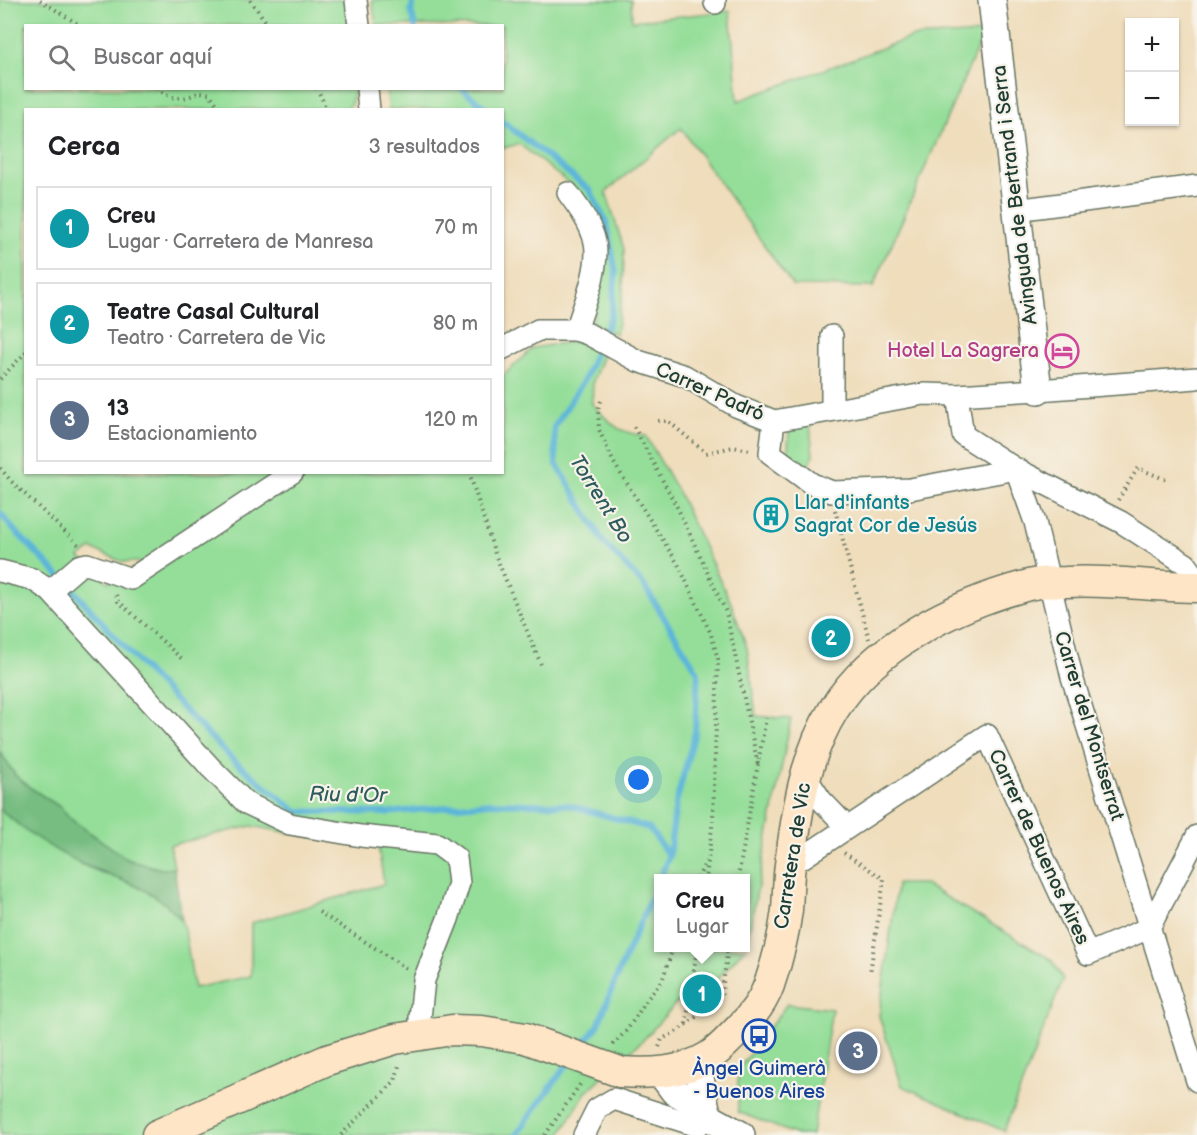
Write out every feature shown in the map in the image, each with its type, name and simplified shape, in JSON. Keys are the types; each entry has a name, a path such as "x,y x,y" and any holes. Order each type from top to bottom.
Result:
{"main road":[{"name":"Carretera de Vic","path":"157,1135 327,1060 408,1037 452,1030 472,1030 525,1038 620,1072 660,1072 675,1070 697,1062 717,1051 754,1013 769,986 786,912 790,866 805,776 834,708 851,685 878,658 909,637 964,607 1026,585 1096,580 1175,587 1197,586"}],"street":[{"path":"356,0 359,24"},
{"name":"Avinguda de Bertrand i Serra","path":"992,0 1038,390"},
{"path":"367,90 369,108"},
{"path":"1016,210 1197,186"},
{"path":"504,349 538,330 582,332 594,269 595,243 583,214 568,193"},
{"name":"Carrer Padró","path":"582,332 638,361 685,376 736,406 774,420 924,394 957,395 1038,390"},
{"path":"832,336 832,409"},
{"path":"1038,390 1197,378"},
{"path":"957,395 963,435 1016,470 1121,522 1186,564 1197,579"},
{"path":"774,420 770,453 812,484 832,492 910,489 1016,470"},
{"name":"Carrer del Montserrat","path":"1016,470 1035,522 1072,677 1149,928 1190,1037 1197,1081"},
{"path":"52,589 83,565 131,579 290,474"},
{"path":"0,571 32,579 52,589 211,768 246,803 290,824 361,836 437,844 456,858 459,883 448,919 424,980 420,1018 408,1037"},
{"name":"Carrer de Buenos Aires","path":"790,866 987,735 1088,954 1149,928"},
{"path":"805,776 821,800 847,827"},
{"path":"1149,928 1197,836"},
{"path":"697,1062 702,1122"},
{"path":"660,1072 702,1122"},
{"path":"584,1135 597,1109 614,1100 702,1122 741,1135"}],"path":[{"path":"40,0 78,24"},
{"path":"250,0 268,24"},
{"path":"160,90 172,97 184,99 191,98 200,92 210,94 220,108"},
{"path":"318,90 326,108"},
{"path":"0,379 24,354"},
{"path":"601,401 598,410 599,430 614,463 678,564 711,634 718,659 713,819 706,874"},
{"path":"658,420 668,421 706,453 733,447 770,453"},
{"path":"634,427 678,509 726,612 758,765"},
{"path":"0,468 82,548 83,565"},
{"path":"1109,516 1138,468 1169,481"},
{"path":"470,474 495,554 542,667"},
{"path":"832,492 866,634 878,658"},
{"path":"112,573 118,601 182,659"},
{"path":"739,874 766,718"},
{"path":"827,842 884,879 870,973"},
{"path":"700,874 708,858"},
{"path":"319,912 424,980"},
{"path":"686,1024 696,952"},
{"path":"660,1072 659,1046 662,1039 721,998 727,952"},
{"path":"341,1135 395,1081 408,1037"}],"green space":[{"path":"0,0 347,0 350,24 24,24 24,90 354,90 348,108 24,108 24,474 278,474 145,562 123,562 92,549 79,557 108,582 286,487 306,474 504,474 504,375 533,348 577,341 603,355 593,381 592,404 615,426 627,432 646,436 678,492 731,603 747,648 756,716 791,719 750,927 750,874 654,874 654,952 741,952 712,985 678,1001 645,1038 586,1092 560,1135 0,1135 0,809 48,845 91,869 149,892 173,909 183,925 194,988 251,976 251,923 384,884 376,834 313,837 251,826 170,845 174,868 161,869 129,860 72,820 60,807 29,787 15,775 0,752"},
{"path":"372,0 631,0 632,21 730,11 738,101 912,37 984,33 873,287 793,286 681,128 606,192 624,249 623,292 616,334 592,323 605,267 603,241 581,193 519,144 504,148 504,108 389,108 386,90 504,90 504,24 376,24"},
{"path":"810,425 813,455 807,468 788,453 789,426"},
{"path":"0,752 15,775 29,787 60,807 72,820 129,860 161,869 174,868 182,921 155,896 133,884 86,866 58,852 28,832 0,809"},
{"path":"897,884 924,884 1052,960 1063,979 1004,1131 902,1086 879,1016"},
{"path":"787,1004 832,1009 812,1135 797,1135 738,1112 738,1070"}],"waterway":[{"name":"Torrent Bo","path":"414,0 411,11 414,24"},
{"name":"Torrent Bo","path":"463,90 486,108"},
{"name":"Torrent Bo","path":"504,123 590,190 606,222 616,272 611,316 584,380 554,427 556,463 604,543 643,584 698,672 695,732 676,803 669,856"},
{"name":"Riu d'Or","path":"0,513 148,673 233,760 296,811 386,813 490,803 568,805 649,828 669,856 662,874"},
{"name":"Riu d'Or","path":"580,1048 598,1026 654,891"},
{"name":"Riu d'Or","path":"516,1135 568,1063"}],"place":[{"name":"Hotel La Sagrera","path":"1062,351"},
{"name":"Llar d'infants Sagrat Cor de Jesús","path":"771,515"},
{"name":"Teatre Casal Cultural","path":"831,638"},
{"name":"Creu","path":"702,994"},
{"name":"Àngel Guimerà - Buenos Aires","path":"759,1036"},
{"name":"13","path":"858,1051"}]}
